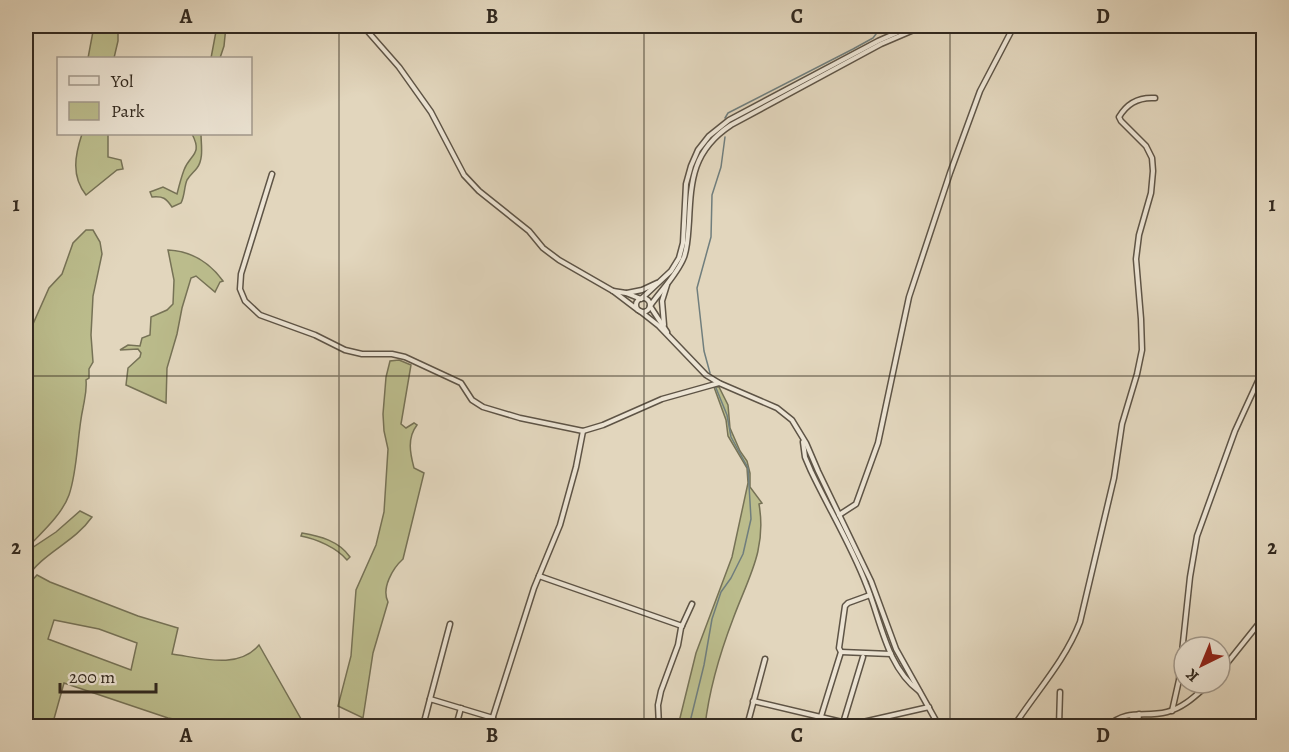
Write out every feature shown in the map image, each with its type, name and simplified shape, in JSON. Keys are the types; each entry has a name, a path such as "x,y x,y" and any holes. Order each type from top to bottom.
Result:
{"street":[{"path":"363,26 399,67 431,112 465,175 479,191 528,231 543,248 559,260 613,291 659,326 706,375 718,383 777,408 792,420 802,440 811,471 870,595 891,654 905,678 920,691"},
{"path":"639,311 636,304 661,282 679,258 683,243 688,175 698,150 709,136 729,120 878,41 912,26"},
{"path":"639,311 646,311 683,258 688,231 691,183 700,156 710,142 731,125 881,44 923,26"},
{"path":"839,514 856,504 878,443 909,297 980,91 1014,26"},
{"path":"1014,726 1065,654 1080,622 1114,478 1121,431 1142,350 1142,319 1136,259 1153,171 1152,158 1146,146 1121,122 1119,117 1127,106 1135,101 1155,98"},
{"path":"272,174 241,274 240,289 244,301 260,315 315,335 345,350 362,354 392,354 405,357 460,383 472,400 483,407 520,418 582,431 603,425 662,399 718,383"},
{"path":"626,293 642,290 661,282"},
{"path":"665,329 662,301 668,282"},
{"path":"613,291 647,300 674,343"},
{"path":"1172,711 1179,680 1190,577 1197,537 1235,431 1263,368"},
{"path":"490,726 539,576 560,525 576,467 582,431"},
{"path":"802,440 806,443 871,581 896,649 939,726"},
{"path":"539,576 682,626"},
{"path":"818,726 841,652 839,648 845,605 870,595"},
{"path":"659,726 658,705 661,691 678,645 682,626 692,604"},
{"path":"1232,657 1263,617"},
{"path":"423,726 450,624"},
{"path":"841,652 891,654"},
{"path":"843,723 863,657"},
{"path":"747,726 765,658"},
{"path":"1059,726 1060,692"},
{"path":"1108,726 1122,716 1172,711 1196,695"},
{"path":"430,699 493,717"},
{"path":"753,701 820,719 856,725 929,707"},
{"path":"456,726 461,708"},
{"path":"1120,726 1139,714"},
{"path":"1138,726 1139,714"},
{"path":"878,719 880,726"}],"green space":[{"path":"94,26 118,26 118,41 114,57 88,57"},
{"path":"217,26 226,26 220,57 211,57"},
{"path":"82,135 108,135 108,157 121,160 123,169 117,170 86,195 76,173"},
{"path":"192,135 201,135 201,160 187,180 181,203 172,207 164,198 152,197 150,192 163,187 177,194 184,170 196,150"},
{"path":"86,230 93,230 100,242 102,254 93,296 91,335 93,362 89,369 89,378 86,380 74,474 69,495 61,510 26,549 26,372 33,324 49,288 62,274 73,243"},
{"path":"168,250 199,259 223,281 220,282 215,292 196,276 191,278 167,368 166,403 126,385 128,368 140,357 141,353 138,349 120,350 128,345 140,346 142,338 150,335 151,317 167,310 173,304 174,280"},
{"path":"399,360 411,365 401,424 406,428 414,423 417,425 412,435 411,451 414,468 424,473 403,559 395,568 387,585 388,602 373,653 363,718 338,706 351,656 356,590 376,545 384,512 388,449 383,414 386,377 390,361"},
{"path":"714,387 719,387 728,405 730,428 747,461 750,487 762,503 759,504 760,536 755,563 719,659 705,726 678,726 696,653 732,557 748,483 747,468 728,436 726,420"},
{"path":"80,511 92,517 76,534 41,562 26,579 26,552 56,532"},
{"path":"302,533 335,543 350,557 347,560 326,545 301,536"},
{"path":"37,575 138,616 178,628 172,654 207,660 230,660 241,658 259,645 305,726 211,726 168,718 64,683 52,726 26,726 26,587","holes":["54,620 99,629 137,643 131,670 48,639"]}],"waterway":[{"path":"725,118 728,113 873,38 882,26"},
{"path":"710,373 704,351 697,288 711,237 712,195 721,167 725,137"},
{"path":"689,726 704,665 712,619 721,592 743,554 751,519 748,468 731,437 727,415 716,388"}]}
